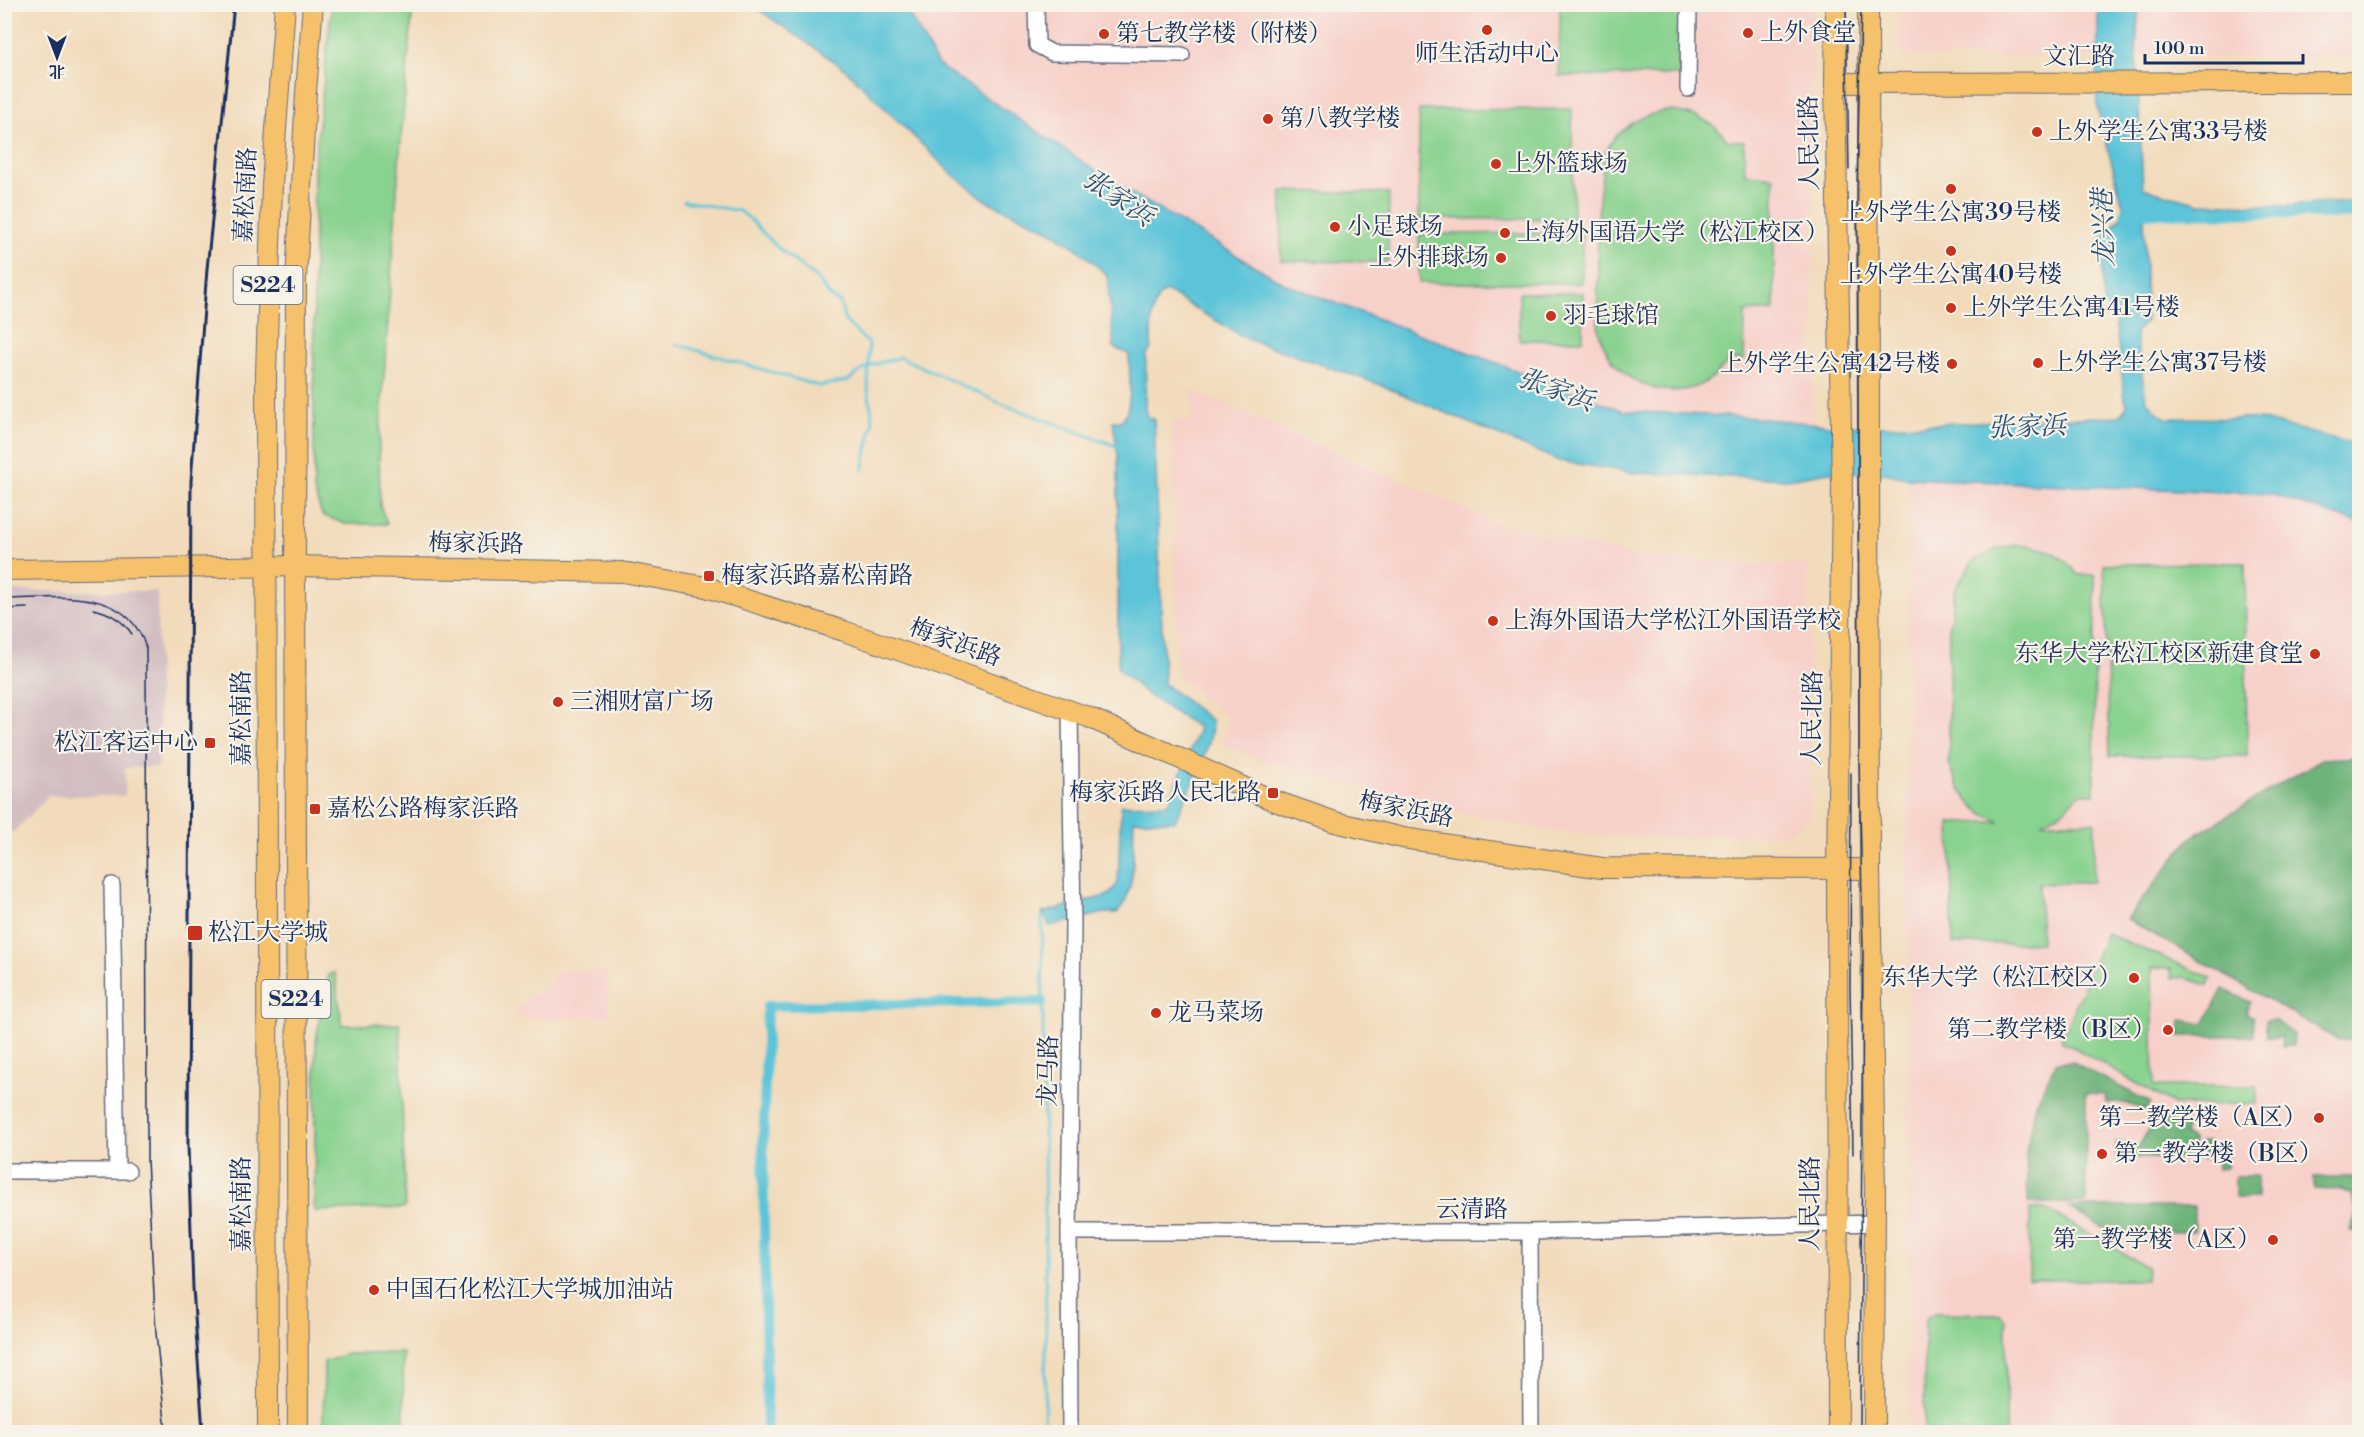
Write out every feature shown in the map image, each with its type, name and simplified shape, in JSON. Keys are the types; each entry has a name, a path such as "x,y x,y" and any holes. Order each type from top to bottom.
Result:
{"main road":[{"name":"嘉松南路","path":"268,1432 268,279 277,102 285,4"},
{"name":"S224","path":"298,1432 296,280 313,4"},
{"name":"人民北路","path":"1836,4 1835,82 1842,414 1837,870 1838,1432"},
{"path":"1868,4 1870,869 1875,1223 1874,1432"},
{"name":"文汇路","path":"1835,82 2360,82"},
{"name":"梅家浜路","path":"4,570 295,566 622,572 706,587 843,631 1088,717 1272,800 1335,822 1403,838 1602,868 1870,869"}],"street":[{"path":"1036,4 1037,45 1052,53 1182,55"},
{"path":"1688,89 1689,4"},
{"name":"龙马路","path":"1070,711 1073,928 1069,1232 1070,1432"},
{"path":"4,1172 123,1171 112,885"},
{"name":"云清路","path":"1069,1232 1530,1232 1875,1223"},
{"path":"1530,1232 1531,1432"}],"shaded area":[{"name":"上海外国语大学（松江校区）","path":"904,5 1812,5 1813,423 1624,411 1285,284 1113,182 938,65"},
{"path":"1899,5 2359,5 2359,56 1900,57"},
{"name":"上海外国语大学松江外国语学校","path":"1193,391 1501,524 1633,556 1764,565 1808,564 1811,817 1788,834 1661,838 1568,833 1503,822 1395,796 1260,760 1223,745 1227,718 1178,678 1171,422 1191,422"},
{"name":"东华大学（松江校区）","path":"1907,478 2271,494 2359,523 2359,1432 1908,1432"},
{"path":"4,591 157,591 159,767 125,768 125,796 48,796 13,833 4,833"},
{"path":"556,971 608,971 609,1016 518,1018 517,1006 547,987"}],"green space":[{"path":"332,5 413,5 400,149 379,446 380,505 387,524 345,524 322,515 314,491 314,168"},
{"path":"1560,5 1682,5 1682,75 1559,76"},
{"name":"上外篮球场","path":"1572,109 1573,219 1419,219 1419,110"},
{"path":"1667,111 1701,118 1716,128 1728,141 1744,141 1745,174 1774,177 1774,310 1745,312 1744,360 1729,360 1722,369 1700,385 1685,390 1670,391 1640,383 1616,365 1601,339 1597,310 1600,187 1604,155 1616,136 1630,124 1647,116"},
{"name":"小足球场","path":"1282,191 1389,193 1388,262 1281,261"},
{"name":"上外排球场","path":"1582,233 1582,283 1419,283 1419,234"},
{"name":"羽毛球馆","path":"1519,293 1583,293 1583,340 1519,340"},
{"path":"2017,545 2051,552 2066,561 2078,575 2095,575 2094,794 2079,794 2064,811 2041,822 2095,822 2093,882 2039,884 2041,943 1953,944 1950,823 2000,822 1983,814 1968,801 1958,786 1949,764 1949,629 1955,588 1973,561 1997,549"},
{"path":"2245,563 2247,756 2110,756 2104,564"},
{"path":"2359,757 2359,1041 2338,1040 2127,919 2189,839 2322,759"},
{"path":"2106,933 2211,978 2208,985 2185,978 2172,978 2171,969 2152,968 2154,1086 2257,1086 2257,1104 2174,1105 2061,1040"},
{"path":"335,973 342,1025 400,1024 405,1208 314,1211 316,1038 329,974"},
{"path":"2223,989 2250,1002 2246,1013 2253,1017 2254,1036 2180,1036 2181,1020 2204,1024"},
{"path":"2266,1020 2275,1020 2293,1034 2293,1046 2282,1047 2282,1037 2266,1037"},
{"path":"2056,1062 2073,1062 2151,1103 2146,1110 2124,1103 2106,1103 2105,1094 2086,1093 2086,1203 2028,1203 2026,1152 2036,1104"},
{"path":"2159,1112 2187,1124 2184,1135 2193,1140 2192,1158 2116,1158 2116,1142 2139,1146"},
{"path":"2201,1142 2209,1142 2227,1156 2227,1168 2217,1169 2216,1159 2201,1159"},
{"path":"2235,1176 2257,1176 2257,1198 2235,1198"},
{"path":"2314,1177 2359,1177 2359,1231 2350,1231 2357,1212 2352,1195 2342,1190 2314,1189"},
{"path":"2068,1207 2194,1207 2194,1232 2110,1232"},
{"path":"2030,1209 2045,1209 2147,1267 2146,1280 2029,1280"},
{"path":"1934,1313 2001,1314 2006,1321 2006,1432 1924,1432 1925,1319"},
{"path":"403,1353 404,1432 323,1432 324,1362 347,1354"}],"water":[{"name":"张家浜","path":"752,5 904,5 938,65 1113,182 1285,284 1624,411 1744,417 1829,425 1883,426 2119,416 2126,408 2115,320 2104,302 2100,239 2125,213 2097,107 2098,5 2139,5 2136,46 2143,188 2200,203 2288,206 2360,201 2359,212 2144,213 2146,321 2135,332 2146,400 2166,418 2259,419 2359,445 2359,523 2271,494 1907,478 1884,473 1829,472 1787,479 1635,473 1559,461 1381,385 1247,339 1166,291 1156,302 1152,317 1151,349 1146,355 1145,410 1148,418 1154,419 1164,684 1211,720 1212,729 1205,755 1175,821 1134,820 1131,881 1124,904 1117,913 1104,913 1050,926 1042,913 1109,895 1118,883 1121,805 1168,804 1199,728 1149,696 1118,669 1118,456 1113,421 1121,421 1125,416 1128,408 1130,379 1129,354 1114,348 1107,275 1080,251 1051,231 987,201 952,174 845,69"}],"waterway":[{"path":"684,201 739,211 749,218 777,247 816,278 831,297 840,303 845,321 869,344 868,390 873,421 863,470"},
{"name":"龙兴港","path":"2125,213 2360,214"},
{"path":"676,344 819,386 847,381 869,366 900,357 1002,404 1119,447"},
{"path":"1044,1432 1046,1348 1042,918 1048,917"},
{"path":"767,1432 763,1152 767,1006 1042,1002"}],"tram line":[{"path":"1846,4 1849,170"},
{"path":"1860,1432 1863,950 1859,761 1857,188 1861,4"},
{"path":"4,599 67,598 106,604 123,613 137,628 146,648 147,1160 156,1333 166,1432"},
{"path":"4,609 27,608"},
{"path":"93,609 115,618 132,634"},
{"path":"1851,773 1850,988 1853,1154"}],"railway":[{"path":"203,1432 193,1288 188,1145 191,481 207,269 234,4"}],"place":[{"name":"师生活动中心","path":"1487,30"},
{"name":"上外食堂","path":"1748,33"},
{"name":"第七教学楼（附楼）","path":"1104,34"},
{"name":"第八教学楼","path":"1268,119"},
{"name":"上外学生公寓33号楼","path":"2037,132"},
{"name":"上外篮球场","path":"1496,164"},
{"name":"上外学生公寓39号楼","path":"1951,189"},
{"name":"小足球场","path":"1335,227"},
{"name":"上海外国语大学（松江校区）","path":"1505,233"},
{"name":"上外学生公寓40号楼","path":"1951,251"},
{"name":"上外排球场","path":"1501,258"},
{"name":"上外学生公寓41号楼","path":"1951,308"},
{"name":"羽毛球馆","path":"1551,316"},
{"name":"上外学生公寓37号楼","path":"2038,363"},
{"name":"上外学生公寓42号楼","path":"1952,364"},
{"name":"梅家浜路嘉松南路","path":"709,576"},
{"name":"上海外国语大学松江外国语学校","path":"1493,621"},
{"name":"东华大学松江校区新建食堂","path":"2315,654"},
{"name":"三湘财富广场","path":"558,702"},
{"name":"松江客运中心","path":"210,743"},
{"name":"梅家浜路人民北路","path":"1273,793"},
{"name":"嘉松公路梅家浜路","path":"315,809"},
{"name":"松江大学城","path":"195,933"},
{"name":"东华大学（松江校区）","path":"2134,978"},
{"name":"龙马菜场","path":"1156,1013"},
{"name":"第二教学楼（B区）","path":"2168,1030"},
{"name":"第二教学楼（A区）","path":"2319,1118"},
{"name":"第一教学楼（B区）","path":"2102,1154"},
{"name":"第一教学楼（A区）","path":"2273,1240"},
{"name":"中国石化松江大学城加油站","path":"374,1290"}]}
